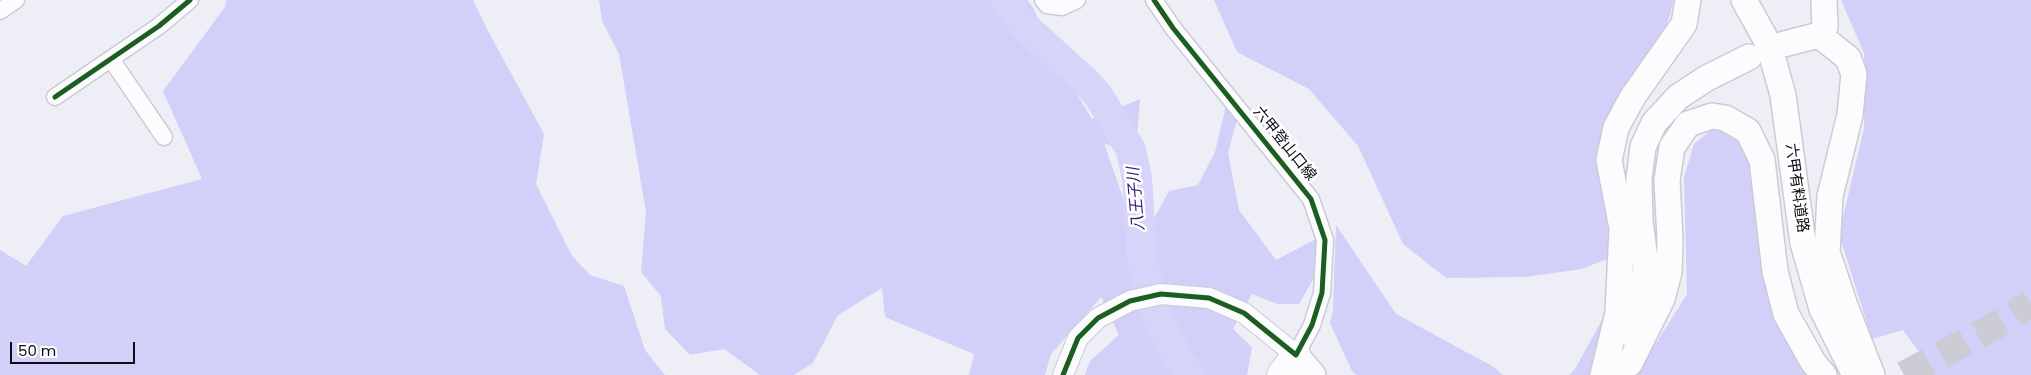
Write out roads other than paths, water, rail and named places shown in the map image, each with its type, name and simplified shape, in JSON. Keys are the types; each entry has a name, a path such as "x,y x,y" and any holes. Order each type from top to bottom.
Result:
{"main road":[{"path":"1603,375 1618,313 1622,228 1609,160 1616,128 1632,98 1684,24 1688,0"},
{"name":"六甲有料道路","path":"1744,0 1769,45 1783,95 1803,243 1822,310 1855,375"},
{"path":"1784,44 1819,35 1825,27 1824,0"},
{"path":"1819,35 1848,58 1854,74 1850,115 1830,196 1827,252 1845,306 1872,375"},
{"path":"1608,375 1623,359 1639,316 1646,266 1640,221 1639,179 1643,147 1654,123 1678,97 1707,78 1749,57"},
{"path":"1612,375 1630,363 1662,299 1668,272 1670,240 1667,180 1672,148 1688,124 1712,116 1725,118 1748,131 1762,160 1775,271 1786,314 1813,362 1824,375"}],"street":[{"path":"0,11 16,0"},
{"path":"55,97 159,26 190,0"},
{"path":"1042,0 1047,5 1062,7 1078,0"},
{"name":"六甲登山口線","path":"1154,0 1173,28 1311,199 1325,240 1322,293 1297,368"},
{"path":"111,59 164,137"},
{"path":"1063,375 1078,338 1098,318 1130,301 1161,294 1209,298 1244,313 1297,368"}],"waterway":[{"name":"八王子川","path":"1005,0 1023,25 1098,95 1131,150 1137,178 1142,261 1156,313 1179,360 1191,375"}],"tunnel":[{"path":"1904,375 2004,321 2031,303"}]}
